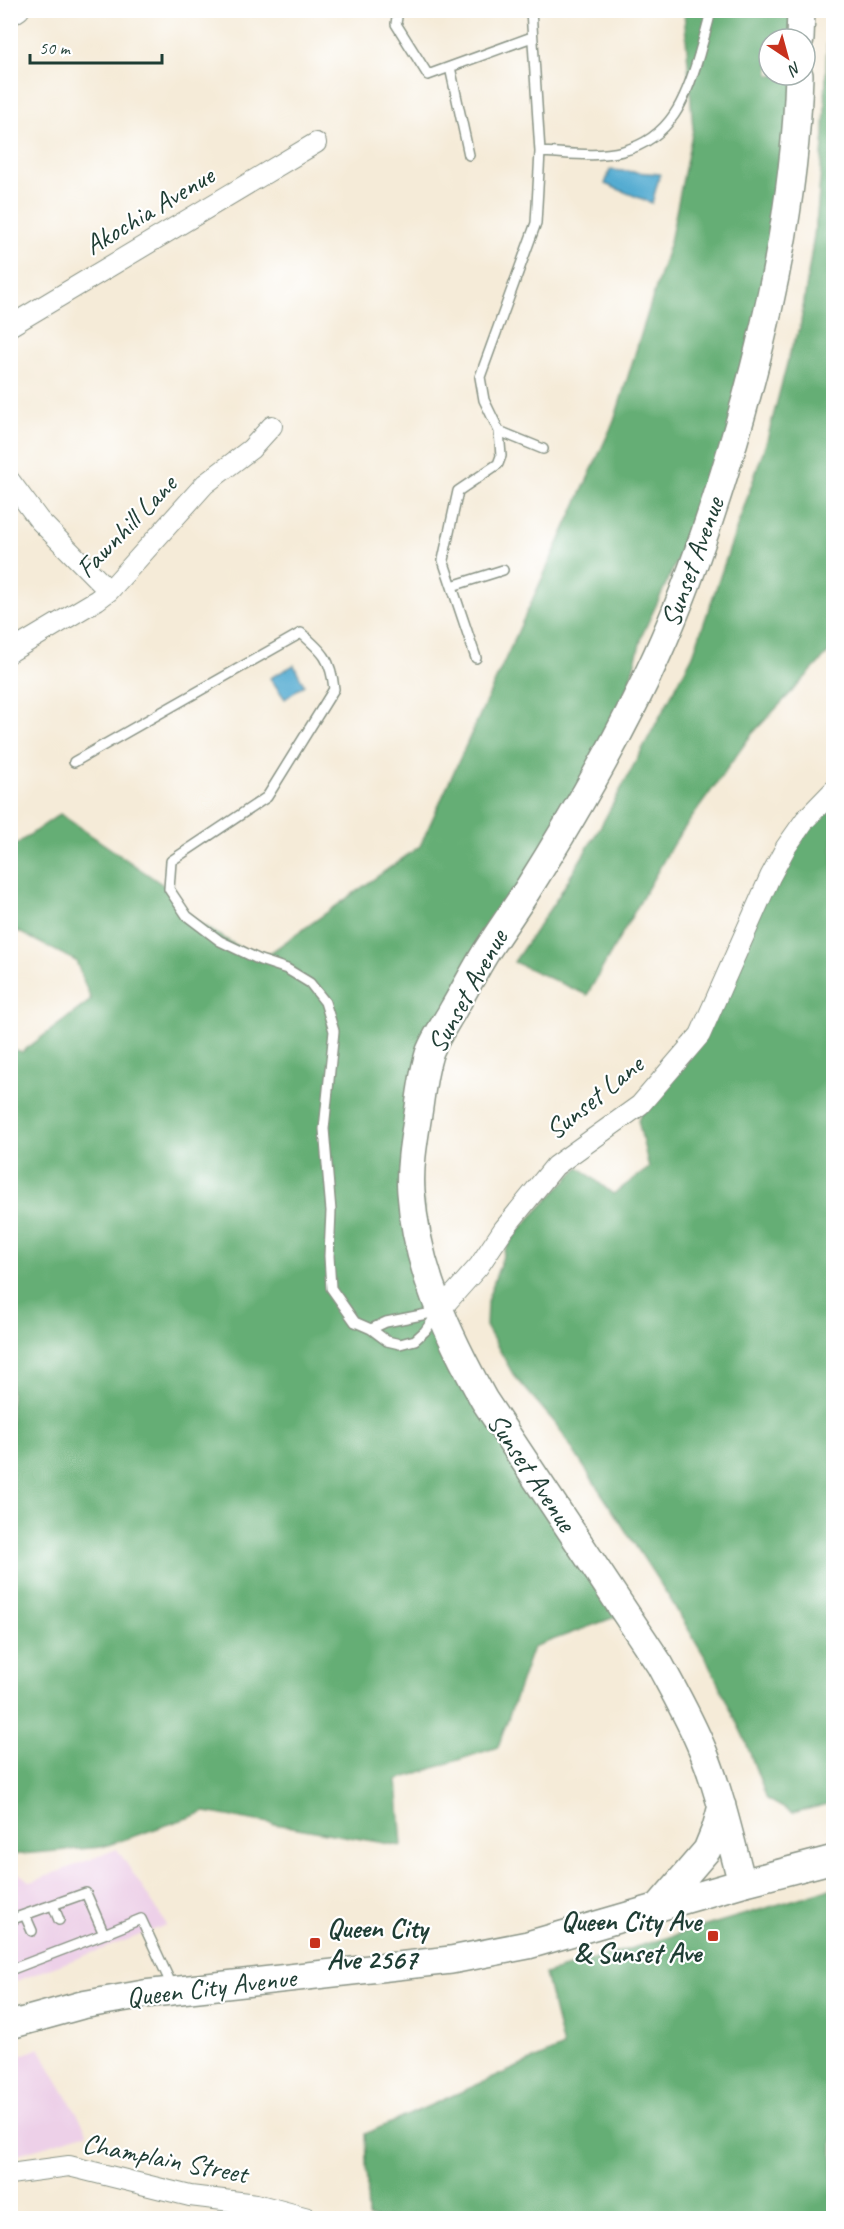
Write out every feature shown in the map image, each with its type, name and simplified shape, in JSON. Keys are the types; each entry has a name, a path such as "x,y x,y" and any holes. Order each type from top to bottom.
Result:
{"street":[{"path":"10,16 19,10"},
{"path":"800,27 801,10"},
{"name":"Sunset Avenue","path":"742,1883 722,1805 703,1751 683,1707 660,1665 484,1400 460,1357 439,1311 421,1255 411,1191 414,1141 421,1091 431,1050 485,953 526,893 572,817 609,749 658,654 702,547 737,433 760,346 779,258 792,169 798,87"},
{"name":"Akochia Avenue","path":"10,326 316,143"},
{"name":"Fawnhill Lane","path":"10,652 109,591 205,484 252,449 272,426"},
{"path":"10,481 39,520 109,591"},
{"name":"Sunset Lane","path":"439,1311 479,1266 503,1230 555,1166 640,1105 700,1035 770,877 786,847 805,820 834,790"},
{"path":"658,1907 707,1850 722,1805"},
{"name":"Queen City Avenue","path":"10,2025 99,2001 174,1990 452,1960 528,1945 834,1859"},
{"name":"Champlain Street","path":"10,2174 69,2166 190,2196 256,2204 308,2218"}],"lane":[{"path":"398,10 396,24 428,75 532,37"},
{"path":"476,658 443,560 458,491 498,464 501,456 499,431 484,400 480,377 536,223 540,152 531,10"},
{"path":"540,152 590,154 622,151 651,139 670,122 689,88 711,10"},
{"path":"450,67 469,155"},
{"path":"499,431 543,449"},
{"path":"452,585 503,570"},
{"path":"74,762 301,633 321,650 332,670 334,689 267,796 171,861 169,889 187,916 220,941 260,960 287,969 310,983 325,1002 334,1031 324,1129 331,1211 329,1256 331,1288 355,1322 371,1329 387,1341 400,1344 415,1340 425,1331 439,1311"},
{"path":"371,1329 386,1323 439,1311"},
{"path":"10,1920 86,1893 104,1934"},
{"path":"53,1905 59,1920"},
{"path":"26,1915 32,1931"},
{"path":"15,1965 68,1943 104,1934 141,1919 174,1990"}],"shaded area":[{"path":"117,1849 167,1925 11,1983 11,1868 31,1882"},
{"path":"39,2048 88,2133 11,2156 11,2060"}],"green space":[{"path":"684,11 801,11 800,27 757,27 757,87 797,87 737,433 643,633 614,739 431,1050 414,1141 439,1311 626,1613 533,1647 498,1747 397,1780 402,1846 205,1812 102,1847 11,1855 11,1049 22,1052 91,1000 76,961 15,930 11,924 11,848 60,814 169,889 187,916 260,960 420,846 614,421 670,242 693,129"},
{"path":"827,44 834,45 833,648 751,735 673,844 587,995 514,962 558,897 602,824 693,655 767,440 790,352 800,328 817,215 824,134"},
{"path":"833,790 833,1803 792,1813 767,1799 745,1740 707,1660 669,1597 556,1424 513,1374 486,1326 487,1302 505,1250 518,1231 579,1167 613,1194 649,1168 638,1120 662,1080 700,1035 770,877"},
{"path":"833,1888 833,2218 368,2218 365,2134 563,2047 545,1974"}],"water":[{"path":"610,170 660,174 652,203 605,184"},
{"path":"294,665 304,685 285,699 270,678"}],"place":[{"name":"Queen City Ave & Sunset Ave","path":"713,1936"},
{"name":"Queen City Ave 2567","path":"315,1943"}]}
